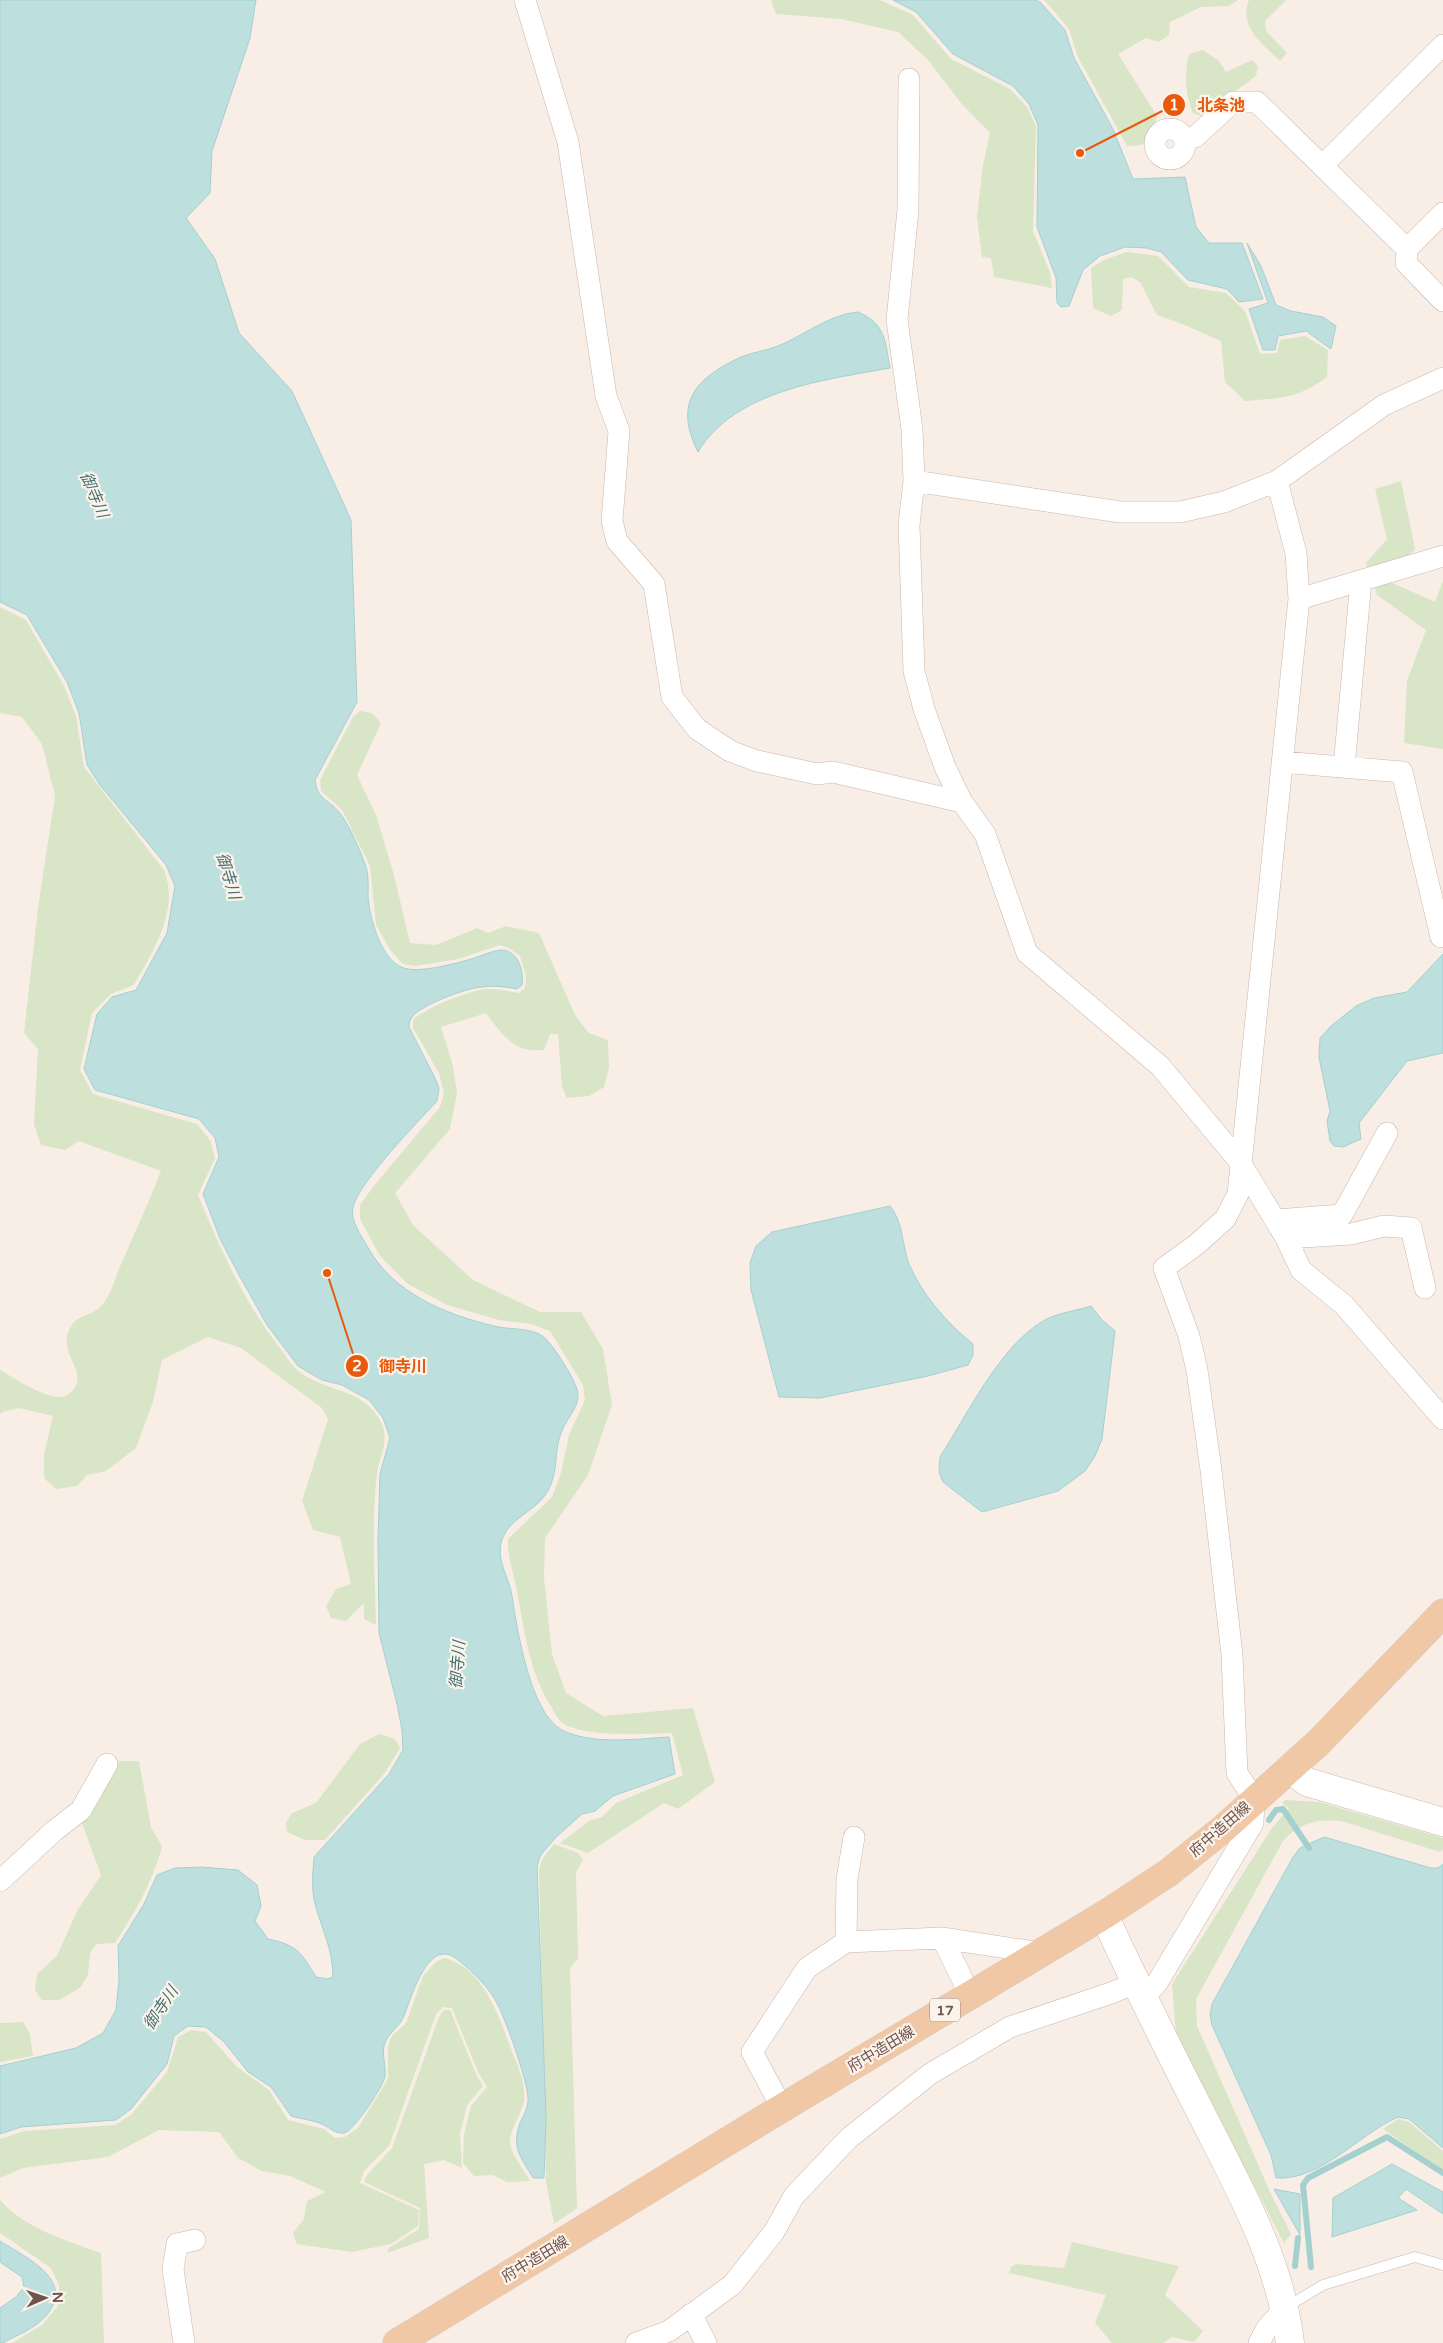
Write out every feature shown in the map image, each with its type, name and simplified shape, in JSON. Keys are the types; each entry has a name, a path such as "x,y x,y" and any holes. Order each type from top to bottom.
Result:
{"main road":[{"name":"府中造田線","path":"398,2343 782,2108 1104,1915 1168,1873 1224,1828 1254,1799 1320,1742 1443,1613"}],"street":[{"path":"526,0 568,142 606,396 619,431 612,521 617,541 654,584 672,697 696,729 730,751 758,761 817,774 833,772 962,802"},
{"path":"1323,165 1443,45"},
{"path":"909,79 908,210 897,320 912,429 914,481 909,525 914,671 924,708 945,767 962,802 985,834 1026,953 1160,1066 1240,1162 1281,1229 1301,1270 1344,1305 1443,1419"},
{"path":"1185,140 1195,137 1233,102 1258,102 1407,249"},
{"path":"1443,213 1407,249 1406,263 1443,301"},
{"path":"914,481 1120,512 1180,512 1224,502 1277,481 1384,405 1443,378"},
{"path":"636,2343 669,2331 732,2285 774,2232 794,2196 849,2138 930,2074 1010,2027 1111,1993 1139,1991 1157,1983 1253,1823 1254,1799 1237,1774 1232,1655 1211,1470 1196,1370 1189,1336 1164,1268 1196,1246 1224,1219 1238,1194 1299,599 1296,553 1277,481"},
{"path":"1299,599 1443,556"},
{"path":"1344,767 1361,581"},
{"path":"1282,762 1402,772 1441,937"},
{"path":"1281,1229 1342,1215 1387,1133"},
{"path":"1281,1229 1352,1234 1384,1226 1411,1228 1425,1288"},
{"path":"0,1881 54,1830 81,1810 107,1764"},
{"path":"1289,1769 1307,1782 1443,1822"},
{"path":"846,1942 847,1879 854,1837"},
{"path":"1104,1915 1139,1991 1251,2212 1284,2309 1290,2343"},
{"path":"942,1938 970,1995"},
{"path":"782,2108 752,2052 807,1968 846,1942 942,1938 1041,1953"},
{"path":"184,2343 173,2269 177,2244 195,2240"},
{"path":"1259,2343 1267,2328 1284,2309"},
{"path":"691,2314 706,2343"}],"lane":[{"path":"1284,2309 1323,2285 1416,2257 1443,2265"}],"green space":[{"path":"771,0 880,0 913,15 951,59 1010,89 1027,107 1036,126 1033,231 1050,272 1052,288 994,277 991,258 982,257 977,217 983,165 990,133 961,103 928,60 898,32 841,19 776,14"},
{"path":"1044,0 1238,0 1229,6 1201,7 1170,22 1169,35 1159,42 1146,38 1118,54 1157,116 1153,133 1142,145 1127,146 1078,57 1069,29"},
{"path":"1249,0 1286,0 1265,21 1266,31 1287,53 1280,61 1249,27 1246,10"},
{"path":"1203,50 1219,61 1226,72 1252,60 1258,66 1256,76 1202,116 1193,113 1188,98 1186,70 1189,54"},
{"path":"1126,252 1158,256 1189,287 1226,293 1245,311 1260,354 1277,353 1280,340 1305,336 1328,350 1327,377 1307,390 1288,396 1245,401 1225,382 1221,341 1157,315 1140,282 1131,277 1123,279 1122,310 1111,316 1093,308 1091,268 1104,260"},
{"path":"1401,481 1415,549 1388,581 1435,602 1443,581 1443,749 1404,743 1407,681 1426,630 1377,595 1366,563 1387,539 1375,489"},
{"path":"0,607 26,620 64,686 76,716 84,767 164,870 168,885 167,915 156,944 134,985 111,994 92,1013 80,1070 93,1094 197,1124 210,1140 215,1158 198,1195 224,1255 255,1313 296,1369 306,1377 364,1402 373,1410 381,1422 385,1435 384,1448 377,1473 374,1511 376,1625 364,1619 364,1603 346,1621 331,1618 326,1606 336,1589 351,1584 340,1537 313,1530 302,1501 328,1419 322,1408 241,1348 208,1337 162,1360 153,1402 136,1448 106,1471 87,1475 77,1486 56,1489 44,1478 44,1455 53,1416 19,1408 2,1412 0,1415 0,1370 34,1390 54,1396 62,1397 69,1394 76,1386 78,1378 69,1353 67,1335 75,1322 96,1310 106,1300 161,1171 79,1141 65,1150 41,1145 34,1124 38,1049 24,1033 38,908 55,796 42,744 22,717 0,713"},
{"path":"360,711 372,713 381,723 357,775 376,815 394,875 410,943 436,945 477,928 488,933 506,926 539,933 576,1017 589,1033 608,1040 609,1068 604,1087 589,1096 567,1098 562,1087 558,1034 550,1034 544,1050 533,1050 524,1049 510,1041 486,1013 441,1027 453,1066 457,1093 450,1129 395,1193 413,1225 473,1280 540,1312 581,1312 603,1349 612,1405 588,1475 545,1538 544,1578 552,1654 566,1693 603,1716 693,1708 715,1782 678,1809 664,1803 588,1853 560,1843 589,1821 602,1817 616,1803 683,1775 672,1733 597,1733 569,1726 560,1721 544,1694 529,1651 510,1559 508,1539 552,1497 561,1473 569,1435 585,1400 583,1385 550,1331 531,1324 499,1320 447,1305 408,1284 380,1256 360,1219 360,1205 440,1107 444,1093 439,1073 413,1028 413,1020 427,1010 480,990 495,989 519,993 525,988 526,976 520,956 509,948 500,945 458,959 416,966 403,964 391,951 376,925 370,866 342,810 321,791 320,780 353,717"},
{"path":"379,1734 395,1739 400,1748 384,1774 325,1840 305,1840 287,1832 286,1823 292,1813 316,1803 360,1744"},
{"path":"119,1761 139,1761 151,1827 162,1847 158,1860 142,1897 115,1943 96,1944 90,1953 88,1975 80,1988 59,2000 42,2000 35,1990 37,1974 57,1956 77,1911 101,1875 82,1823 99,1801"},
{"path":"1286,1800 1319,1802 1443,1838 1443,1849 1440,1852 1345,1822 1319,1821 1296,1829 1283,1841 1196,1999 1197,2026 1271,2194 1291,2234 1284,2243 1176,2036 1172,1984 1272,1828 1289,1808 1282,1803"},
{"path":"554,1844 578,1853 583,1860 576,1872 578,1958 570,1968 577,2208 554,2224 546,2181 539,1869 543,1858"},
{"path":"444,1958 458,1963 479,1982 488,1994 501,2022 523,2081 524,2101 512,2130 511,2148 530,2181 507,2182 493,2175 474,2176 463,2163 464,2134 471,2106 487,2087 478,2072 452,2008 443,2007 436,2014 389,2146 364,2171 360,2183 419,2210 418,2226 391,2244 352,2252 297,2244 293,2233 304,2219 307,2201 326,2192 290,2176 262,2171 238,2158 219,2132 159,2130 108,2157 23,2168 0,2178 0,2139 25,2131 115,2125 131,2115 167,2072 178,2037 191,2030 206,2032 237,2067 269,2090 288,2120 324,2129 335,2138 345,2137 358,2128 388,2079 388,2048 391,2037 406,2023 423,1976 436,1962"},
{"path":"444,2010 450,2010 476,2074 483,2086 467,2105 460,2134 462,2168 444,2160 424,2164 429,2238 387,2253 389,2248 419,2229 420,2208 364,2182 367,2175 392,2148 439,2017"},
{"path":"23,2022 30,2034 33,2056 0,2062 0,2023"},
{"path":"1398,2119 1409,2122 1443,2151 1443,2171 1383,2129"},
{"path":"0,2200 10,2210 34,2226 101,2253 104,2343 12,2343 42,2325 58,2306 59,2285 51,2268 0,2233"},
{"path":"1072,2242 1179,2266 1165,2295 1203,2331 1194,2342 1172,2337 1163,2343 1112,2343 1095,2323 1106,2295 1009,2273 1011,2267 1016,2264 1064,2268"}],"water":[{"path":"0,0 256,0 250,38 212,151 210,193 186,218 215,259 239,333 292,391 351,520 357,702 315,780 316,786 321,795 339,812 358,846 367,871 368,897 377,936 387,955 394,962 408,969 429,969 502,950 513,954 521,968 522,985 517,989 491,986 467,990 429,1005 416,1013 412,1018 409,1027 436,1080 439,1089 437,1101 377,1168 358,1196 352,1212 357,1228 378,1262 405,1289 439,1308 457,1315 494,1326 526,1330 539,1334 548,1341 568,1370 578,1395 576,1406 564,1426 559,1439 552,1481 543,1498 506,1531 500,1552 527,1669 541,1707 551,1721 562,1730 586,1738 614,1740 669,1737 675,1774 613,1796 595,1811 582,1814 556,1837 540,1856 537,1867 546,2117 544,2178 533,2178 521,2158 517,2146 517,2132 525,2113 528,2094 517,2054 502,2013 494,1998 481,1981 458,1960 447,1954 437,1956 429,1962 422,1973 403,2018 385,2042 385,2076 383,2081 361,2117 344,2133 336,2132 316,2122 291,2116 271,2087 248,2072 224,2042 206,2027 188,2026 174,2036 167,2064 131,2109 116,2120 21,2127 0,2134 0,2066 76,2048 103,2033 116,2010 119,1980 118,1946 144,1904 157,1875 175,1868 202,1867 238,1870 257,1885 261,1906 255,1921 268,1939 292,1947 306,1961 316,1977 327,1979 333,1977 329,1949 313,1892 314,1857 389,1774 403,1750 402,1730 397,1704 379,1633 378,1539 380,1474 390,1438 383,1418 369,1400 342,1385 322,1380 298,1366 267,1325 221,1241 203,1194 219,1157 215,1138 199,1119 95,1090 84,1069 97,1014 112,997 136,990 167,933 175,886 166,865 100,785 87,765 79,713 67,682 27,615 0,602"},
{"path":"893,0 1036,0 1041,3 1065,30 1074,58 1113,129 1133,179 1185,177 1196,227 1209,243 1242,243 1263,299 1239,302 1227,289 1188,280 1161,252 1147,248 1125,247 1100,256 1083,270 1069,306 1061,307 1057,303 1056,278 1037,227 1038,125 1029,104 1013,86 953,54 916,12"},
{"path":"1247,243 1261,266 1276,305 1291,311 1323,317 1336,326 1331,349 1306,331 1278,336 1275,350 1263,350 1249,309 1268,303"},
{"path":"858,312 874,322 883,334 890,368 810,384 758,401 734,414 714,431 698,452 688,419 689,406 693,394 701,383 725,365 741,357 778,346 827,321"},
{"path":"1443,954 1443,1053 1407,1061 1359,1123 1361,1139 1343,1147 1334,1146 1330,1141 1327,1121 1330,1111 1319,1057 1320,1038 1331,1026 1356,1006 1374,998 1407,992"},
{"path":"890,1206 900,1226 909,1264 921,1287 936,1308 973,1344 973,1355 968,1365 928,1376 820,1398 779,1397 751,1290 750,1263 756,1246 772,1232"},
{"path":"1091,1306 1102,1320 1115,1331 1102,1439 1095,1456 1085,1471 1058,1491 982,1512 943,1482 939,1472 940,1457 973,1402 999,1364 1027,1332 1048,1318"},
{"path":"1324,1837 1431,1868 1438,1868 1443,1864 1443,2148 1409,2119 1398,2117 1309,2172 1293,2177 1276,2178 1271,2155 1212,2025 1210,2015 1212,2004 1293,1857 1300,1848"},
{"path":"1392,2164 1443,2192 1443,2214 1406,2189 1398,2198 1417,2210 1332,2237 1333,2198"},
{"path":"1274,2189 1300,2194 1300,2235"},
{"path":"0,2241 46,2272 53,2283 56,2294 53,2306 39,2323 3,2343 0,2343 0,2308 16,2297 24,2287 22,2277 0,2262"}],"waterway":[{"path":"1269,1820 1276,1810 1283,1809 1309,1848"},
{"path":"1311,2267 1303,2185 1308,2178 1387,2137 1443,2173"},
{"path":"1295,2266 1298,2238"}],"place":[{"name":"北条池","path":"1080,153"},
{"name":"御寺川","path":"327,1273"}]}
